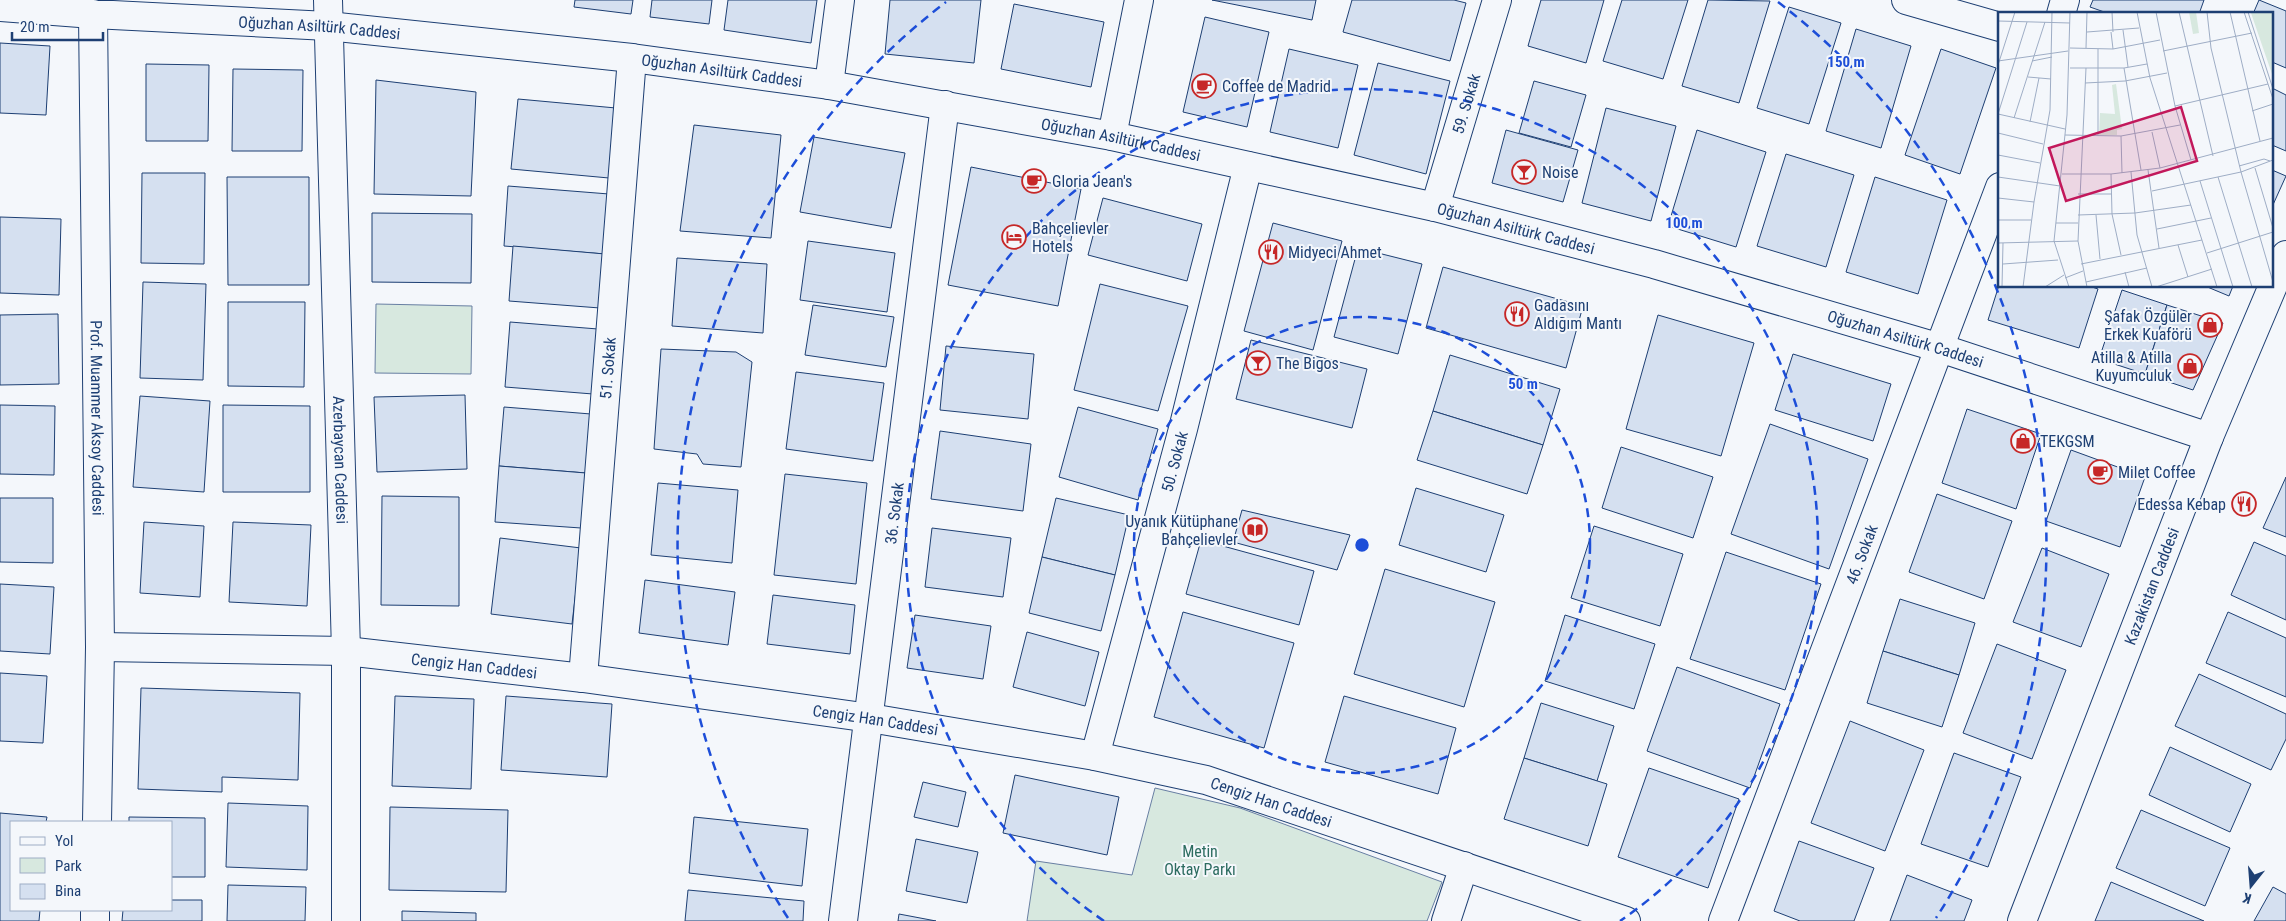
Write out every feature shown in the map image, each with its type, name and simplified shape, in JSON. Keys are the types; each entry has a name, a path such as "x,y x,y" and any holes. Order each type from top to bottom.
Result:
{"street":[{"path":"829,85 840,0"},
{"path":"1112,136 1139,0"},
{"name":"59. Sokak","path":"1435,207 1497,0"},
{"path":"1906,0 1998,26"},
{"path":"2062,12 2066,0"},
{"name":"Oğuzhan Asiltürk Caddesi","path":"0,7 93,14 328,13 829,85 1112,136 1435,207 1654,264 1940,348 2209,438"},
{"name":"Azerbaycan Caddesi","path":"328,13 346,651 346,921"},
{"name":"Prof. Muammer Aksoy Caddesi","path":"93,14 100,647 97,821"},
{"name":"51. Sokak","path":"583,678 632,58"},
{"name":"36. Sokak","path":"843,921 870,718 945,105"},
{"name":"50. Sokak","path":"1095,756 1183,429 1248,166"},
{"name":"46. Sokak","path":"1723,921 1998,192"},
{"name":"Kazakistan Caddesi","path":"2274,284 2286,256"},
{"name":"Kazakistan Caddesi","path":"2022,921 2209,438 2272,288"},
{"name":"Cengiz Han Caddesi","path":"100,647 346,651 583,678 870,718 1095,756 1206,780 1626,921"},
{"path":"1446,921 1464,866"}],"green space":[{"path":"376,304 472,306 471,374 375,373"},
{"name":"Metin Oktay Parkı","path":"1155,788 1240,808 1442,882 1427,921 1027,921 1036,861 1132,875"}],"building":[{"path":"575,0 633,0 631,14 574,7"},
{"path":"652,0 712,0 709,24 650,17"},
{"path":"728,0 817,0 811,43 724,30"},
{"path":"890,0 981,0 974,63 885,54"},
{"path":"1212,0 1316,0 1312,20"},
{"path":"1352,0 1454,0 1466,3 1450,61 1343,32"},
{"path":"1541,0 1604,0 1586,63 1528,46"},
{"path":"1622,0 1688,0 1663,79 1603,61"},
{"path":"1708,0 1770,1 1739,103 1682,86"},
{"path":"2093,0 2204,0 2200,12 2104,12 2090,7"},
{"path":"2259,0 2286,11 2286,68 2274,63 2274,12 2254,12"},
{"path":"1014,4 1104,22 1091,87 1001,69"},
{"path":"1789,7 1841,23 1809,124 1757,108"},
{"path":"1205,17 1269,32 1247,127 1183,112"},
{"path":"1856,29 1911,46 1881,148 1826,131"},
{"path":"0,43 50,46 46,115 0,113"},
{"path":"1289,49 1358,65 1338,148 1270,132"},
{"path":"1941,49 1996,68 1960,174 1905,155"},
{"path":"1378,63 1450,81 1426,174 1354,155"},
{"path":"146,64 209,65 208,141 146,141"},
{"path":"233,69 303,70 302,151 232,151"},
{"path":"376,80 476,92 471,196 374,194"},
{"path":"1534,81 1586,95 1571,147 1519,133"},
{"path":"2274,89 2286,95 2286,151 2274,146"},
{"path":"518,99 616,108 609,178 511,169"},
{"path":"1606,108 1676,126 1651,221 1582,203"},
{"path":"694,125 781,135 771,238 680,231"},
{"path":"1506,130 1578,150 1563,202 1492,183"},
{"path":"1697,130 1766,152 1736,247 1668,226"},
{"path":"814,137 905,153 891,228 800,212"},
{"path":"1786,154 1854,175 1826,267 1757,246"},
{"name":"Bahçelievler Hotels","path":"971,167 1081,189 1058,306 948,285"},
{"path":"2274,171 2286,176 2274,203"},
{"path":"142,173 205,173 204,264 141,263"},
{"path":"227,177 309,177 309,285 228,285"},
{"path":"1875,177 1947,200 1918,294 1846,272"},
{"path":"508,186 609,194 605,254 504,246"},
{"path":"1103,198 1202,224 1187,281 1088,255"},
{"path":"372,213 472,214 471,283 372,282"},
{"path":"0,217 61,219 59,295 0,293"},
{"path":"1273,223 1342,241 1313,350 1244,331"},
{"path":"808,241 895,253 887,312 800,300"},
{"path":"513,246 605,254 600,308 509,301"},
{"path":"1358,248 1422,264 1398,354 1334,337"},
{"path":"677,258 767,264 763,333 672,326"},
{"path":"1443,267 1583,306 1566,368 1426,328"},
{"path":"143,282 206,284 203,380 140,378"},
{"path":"1100,284 1188,306 1158,411 1074,390"},
{"path":"1998,288 2098,289 2079,348 1988,320"},
{"path":"2210,288 2232,288 2229,296"},
{"path":"2122,290 2167,305 2145,374 2099,359"},
{"path":"228,302 305,302 304,387 228,386"},
{"path":"813,305 894,317 886,367 805,355"},
{"path":"2167,305 2223,323 2193,390 2145,374"},
{"path":"58,314 59,384 0,385 0,315"},
{"path":"1658,315 1754,343 1721,456 1626,429"},
{"path":"510,322 598,329 593,394 505,387"},
{"path":"1251,340 1367,369 1352,428 1236,399"},
{"path":"946,346 1034,354 1028,419 940,410"},
{"path":"661,349 736,352 752,362 741,467 703,464 697,454 654,449"},
{"path":"1793,354 1891,384 1873,441 1775,410"},
{"path":"1450,355 1560,389 1543,445 1433,411"},
{"path":"796,372 884,383 873,461 786,449"},
{"path":"465,395 467,469 377,472 374,397"},
{"path":"140,396 210,401 204,492 133,487"},
{"path":"0,405 55,406 54,475 0,474"},
{"path":"223,405 310,406 310,492 223,492"},
{"path":"504,407 591,414 586,473 499,466"},
{"path":"1078,407 1158,429 1138,500 1059,477"},
{"path":"1967,409 2041,434 2016,509 1942,483"},
{"path":"1433,411 1543,445 1527,494 1417,460"},
{"path":"1770,424 1868,459 1829,569 1731,534"},
{"path":"940,431 1031,444 1023,511 931,499"},
{"path":"1621,447 1713,477 1693,538 1602,508"},
{"path":"2071,450 2145,477 2120,547 2046,521"},
{"path":"499,466 586,473 581,528 495,522"},
{"path":"785,474 867,483 856,584 774,575"},
{"path":"2286,477 2286,537 2263,528"},
{"path":"658,483 738,490 732,563 651,555"},
{"path":"1416,488 1504,515 1486,572 1399,545"},
{"path":"1937,494 2012,521 1984,599 1909,572"},
{"path":"382,496 459,497 459,606 381,605"},
{"path":"0,498 53,498 53,563 0,562"},
{"path":"1056,498 1129,515 1115,575 1042,557"},
{"path":"1242,510 1350,535 1337,570 1233,542"},
{"path":"144,522 204,526 200,597 140,593"},
{"path":"233,522 311,525 307,606 229,602"},
{"path":"1594,526 1683,554 1660,626 1571,598"},
{"path":"932,528 1011,538 1003,597 925,587"},
{"path":"500,538 581,548 572,624 491,614"},
{"path":"1201,540 1314,571 1299,625 1186,594"},
{"path":"2254,542 2286,556 2286,620 2231,595"},
{"path":"2042,548 2109,574 2081,647 2013,622"},
{"path":"1726,552 1821,584 1785,690 1690,659"},
{"path":"1042,557 1115,575 1101,631 1029,613"},
{"path":"1385,569 1495,602 1464,707 1354,674"},
{"path":"645,580 735,592 728,645 639,633"},
{"path":"0,584 54,587 50,654 0,651"},
{"path":"773,595 855,605 850,654 767,644"},
{"path":"1900,599 1975,623 1959,675 1883,651"},
{"path":"1183,612 1294,643 1264,748 1154,717"},
{"path":"2228,612 2286,638 2286,697 2206,663"},
{"path":"915,615 991,626 983,679 907,668"},
{"path":"1565,615 1655,644 1634,709 1545,681"},
{"path":"1027,632 1099,652 1085,706 1013,687"},
{"path":"1997,644 2066,670 2032,759 1963,733"},
{"path":"1883,651 1959,675 1942,727 1867,703"},
{"path":"1677,667 1780,704 1750,788 1647,751"},
{"path":"0,673 47,676 43,743 0,741"},
{"path":"2199,674 2286,714 2286,739 2271,770 2175,726"},
{"path":"141,688 300,693 298,780 222,777 222,792 138,789"},
{"path":"395,696 474,699 471,789 392,786"},
{"path":"506,696 612,704 607,777 501,770"},
{"path":"1344,696 1456,728 1438,794 1325,762"},
{"path":"1541,703 1614,726 1597,781 1524,758"},
{"path":"1850,721 1924,750 1885,851 1811,823"},
{"path":"2170,747 2251,784 2230,832 2149,795"},
{"path":"1954,753 2021,777 1988,867 1921,844"},
{"path":"1524,758 1607,784 1588,846 1504,819"},
{"path":"1649,768 1739,799 1708,888 1618,857"},
{"path":"1015,775 1119,797 1107,855 1003,833"},
{"path":"923,782 966,792 958,827 914,817"},
{"path":"228,803 308,806 307,870 226,867"},
{"path":"390,807 508,810 506,892 389,890"},
{"path":"2141,810 2230,848 2205,906 2116,868"},
{"path":"0,813 47,817 46,821 10,821 10,911 40,911 39,921 0,921"},
{"path":"129,817 205,818 205,877 172,877 172,821 129,821"},
{"path":"694,817 808,829 802,886 689,873"},
{"path":"916,839 978,852 967,903 906,891"},
{"path":"1799,841 1874,868 1854,921 1800,921 1774,911"},
{"path":"1907,875 1972,900 1964,921 1890,921"},
{"path":"2111,882 2204,921 2095,921"},
{"path":"228,885 306,887 305,921 227,921"},
{"path":"2273,887 2286,894 2286,921 2254,921"},
{"path":"688,890 804,901 803,921 685,921"},
{"path":"172,900 202,900 202,921 122,921 123,911 172,911"},
{"path":"402,911 476,913 476,921 402,921"},
{"path":"899,914 936,921 898,921"}],"place":[{"name":"Coffee de Madrid","path":"1204,86"},
{"name":"Noise","path":"1524,172"},
{"name":"Gloria Jean's","path":"1034,181"},
{"name":"Bahçelievler Hotels","path":"1014,237"},
{"name":"Midyeci Ahmet","path":"1271,252"},
{"name":"Gadasını Aldığım Mantı","path":"1517,314"},
{"name":"Şafak Özgüler Erkek Kuaförü","path":"2210,325"},
{"name":"The Bigos","path":"1258,363"},
{"name":"Atilla & Atilla Kuyumculuk","path":"2190,366"},
{"name":"TEKGSM","path":"2023,441"},
{"name":"Milet Coffee","path":"2100,472"},
{"name":"Edessa Kebap","path":"2244,504"},
{"name":"Uyanık Kütüphane Bahçelievler","path":"1255,530"}]}
